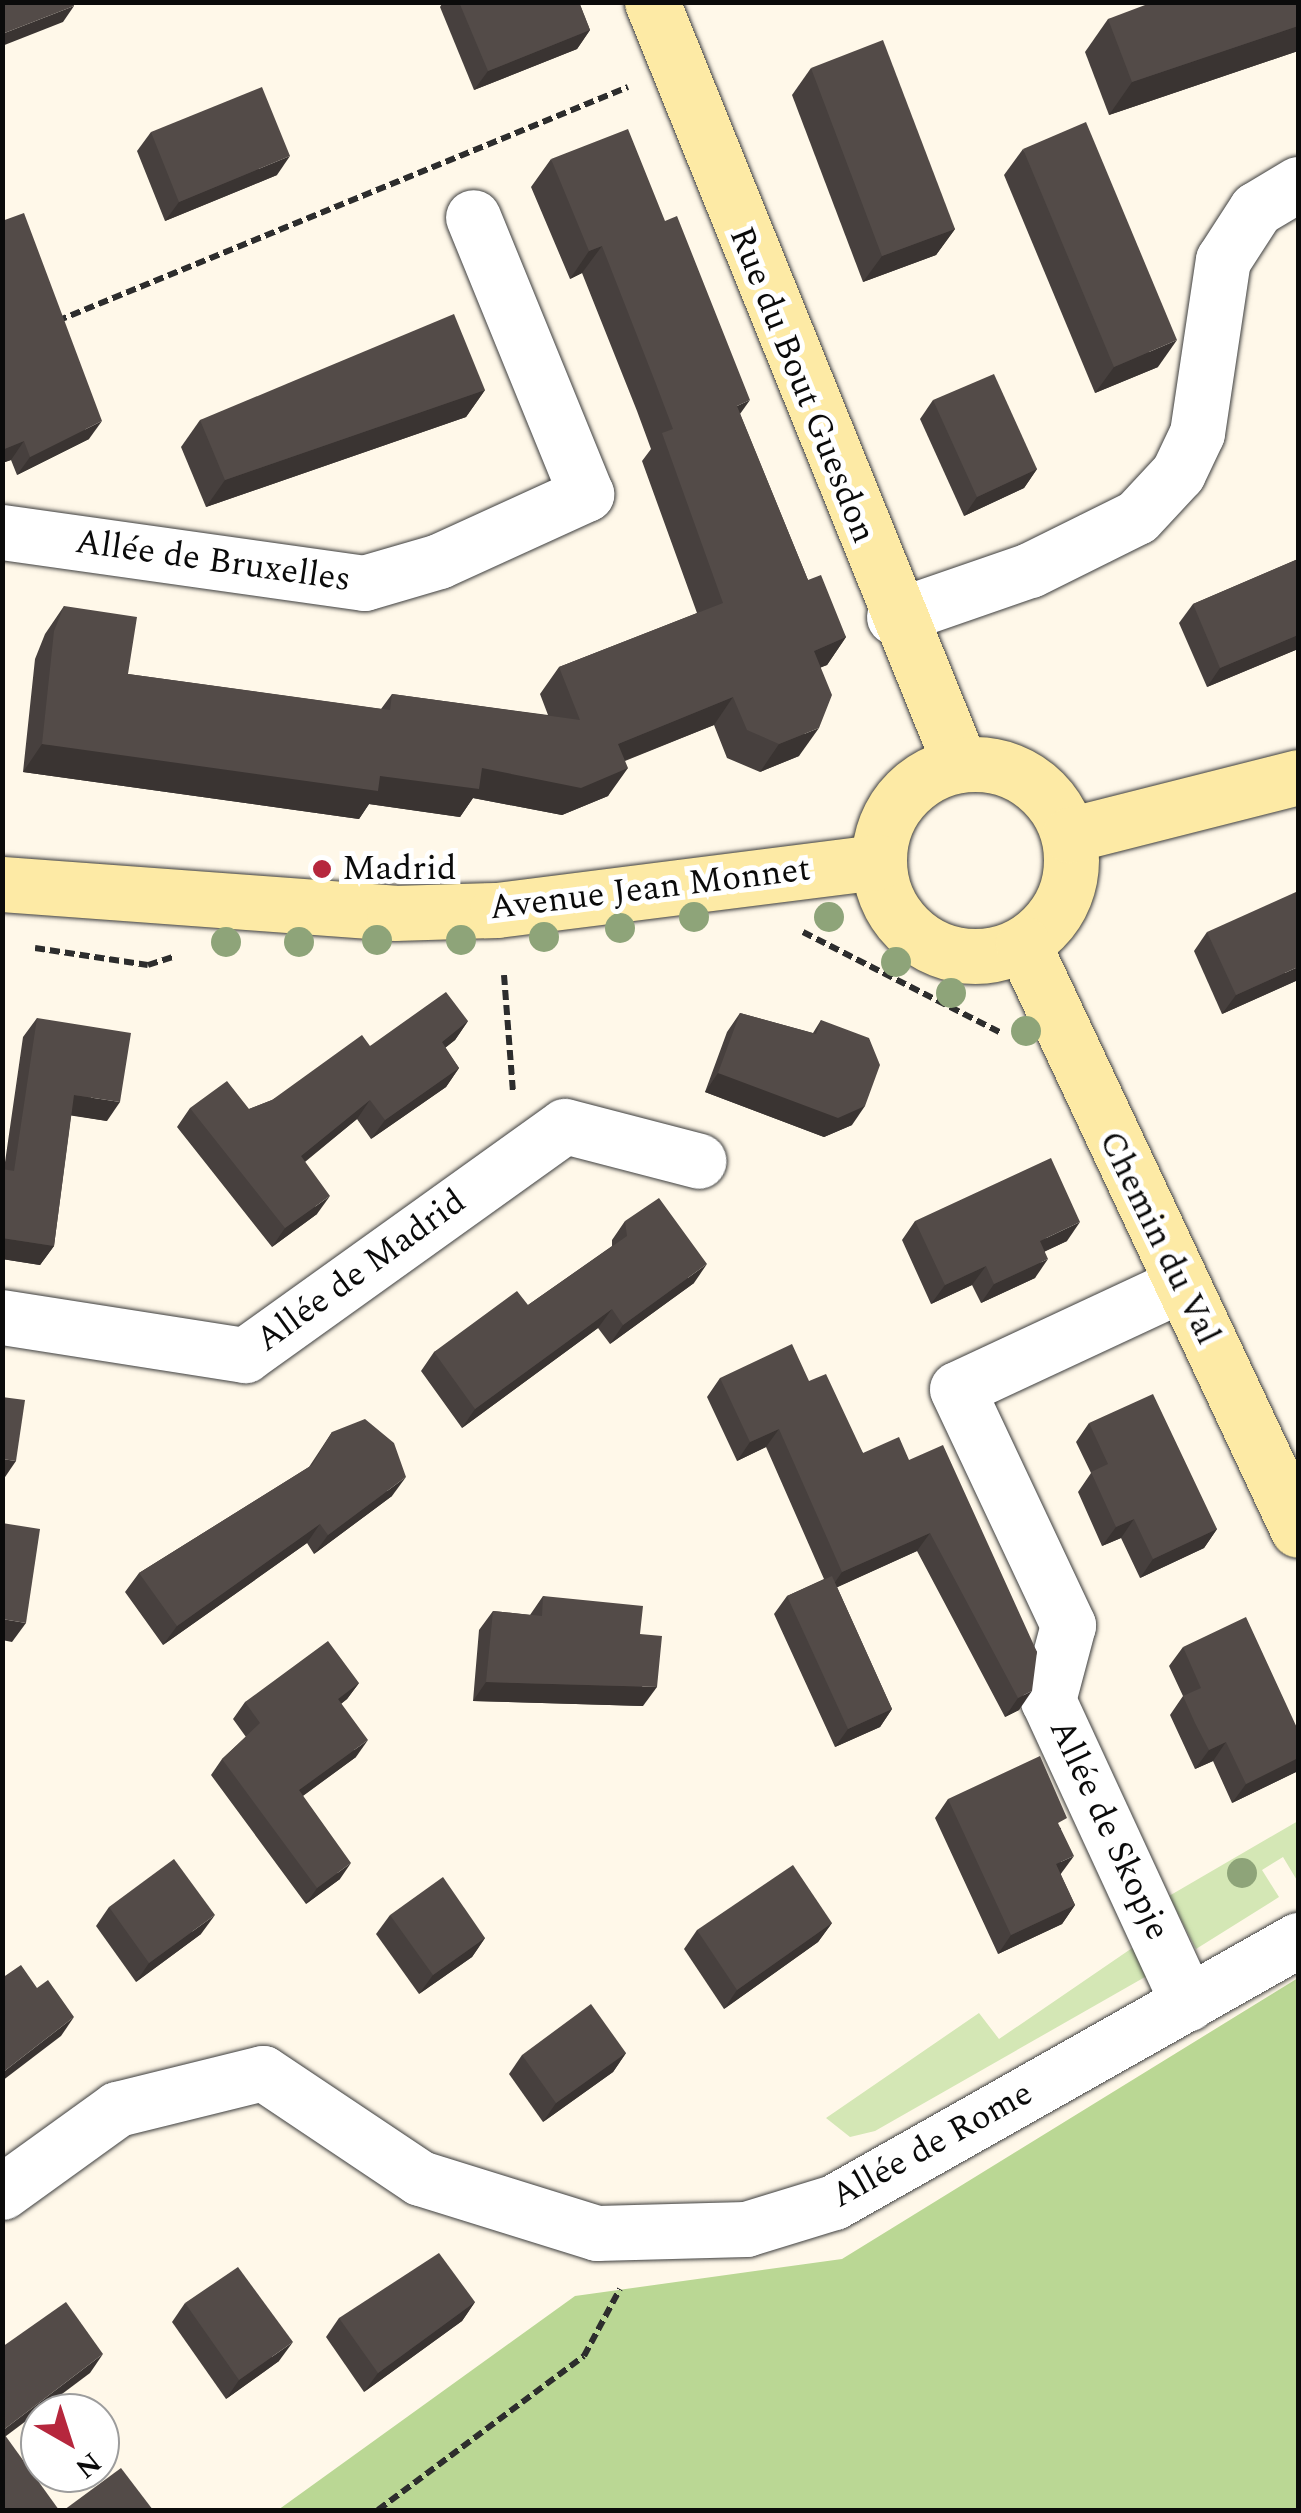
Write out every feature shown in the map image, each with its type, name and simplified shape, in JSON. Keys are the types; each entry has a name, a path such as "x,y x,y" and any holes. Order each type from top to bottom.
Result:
{"street":[{"name":"Rue du Bout Guesdon","path":"652,2 894,616 960,764"},
{"path":"894,616 1030,570 1137,517 1178,473 1197,432 1222,260 1256,209 1298,184"},
{"name":"Allée de Bruxelles","path":"2,532 364,584 440,562 586,494 473,217"},
{"path":"960,764 1031,781 1069,836 1064,899 1024,944 996,955 935,948 887,900 878,862 890,814 910,788 960,764"},
{"path":"1069,836 1298,777"},
{"name":"Avenue Jean Monnet","path":"2,884 394,913 497,910 878,862"},
{"name":"Chemin du Val","path":"1024,944 1298,1530"},
{"name":"Allée de Madrid","path":"2,1317 246,1355 564,1126 699,1161"},
{"name":"Allée de Skopje","path":"1182,1284 957,1388 1068,1625 1048,1700 1188,2002"},
{"name":"Allée de Rome","path":"2,2192 117,2110 263,2073 420,2178 597,2233 746,2229 834,2202 1298,1940"}],"path":[{"path":"38,328 632,85"},
{"path":"504,976 519,1158"},
{"path":"378,2510 584,2356 626,2278"}],"green space":[{"path":"1298,1821 1298,1882 1283,1857 1262,1870 1279,1897 1196,1949 1169,1896"},
{"path":"1138,1944 1152,1973 875,2131 850,2137 826,2118 979,2013 999,2039"},
{"path":"1298,1978 1298,2510 278,2510 575,2296 842,2259"}],"building":[{"path":"2,2 73,2 74,6 2,34"},
{"path":"459,2 579,2 590,30 488,71"},
{"path":"1153,2 1298,2 1298,26 1132,82 1108,19"},
{"path":"883,40 955,229 882,256 811,68"},
{"path":"262,87 290,156 179,202 151,132"},
{"path":"1086,122 1177,340 1114,367 1023,149"},
{"path":"628,129 665,221 677,216 750,400 737,406 808,580 821,575 846,637 814,651 832,695 819,728 779,744 747,730 733,697 618,744 628,768 581,788 482,768 479,789 380,776 378,791 42,744 54,631 64,606 137,617 128,674 390,710 392,694 580,720 559,667 723,603 662,433 673,429 656,384 602,246 589,251 551,159"},
{"path":"24,213 102,421 30,457 24,441 2,450 2,221"},
{"path":"454,314 485,390 225,480 200,420"},
{"path":"994,374 1037,469 977,497 933,400"},
{"path":"1298,559 1298,635 1220,668 1193,604"},
{"path":"1296,892 1298,967 1236,995 1207,932"},
{"path":"446,992 468,1021 442,1042 459,1068 385,1120 370,1100 301,1156 330,1196 285,1228 190,1108 227,1081 249,1109 272,1100 362,1035 370,1046"},
{"path":"740,1013 816,1034 821,1020 869,1038 880,1065 865,1106 838,1118 718,1073"},
{"path":"37,1018 131,1033 120,1102 74,1095 54,1246 2,1238 2,1169 14,1171"},
{"path":"1051,1158 1080,1222 1040,1241 1048,1259 994,1284 986,1266 945,1285 915,1221"},
{"path":"659,1198 707,1264 623,1325 612,1309 475,1409 434,1352 517,1291 528,1305 627,1236 625,1221"},
{"path":"792,1344 809,1381 826,1374 863,1453 899,1437 909,1460 943,1445 1037,1652 1032,1691 1018,1698 930,1533 842,1572 779,1429 750,1442 720,1378"},
{"path":"1153,1394 1217,1529 1153,1559 1134,1519 1116,1527 1091,1472 1108,1464 1089,1423"},
{"path":"2,1397 25,1400 16,1461 2,1459"},
{"path":"365,1419 394,1443 406,1477 328,1535 320,1524 177,1626 139,1573 312,1465 332,1432"},
{"path":"2,1523 40,1529 26,1623 2,1619"},
{"path":"832,1576 892,1709 848,1729 787,1596"},
{"path":"543,1596 643,1606 640,1634 662,1636 657,1687 486,1682 493,1611 542,1616"},
{"path":"1246,1617 1298,1730 1298,1758 1246,1784 1226,1742 1209,1750 1195,1723 1183,1696 1201,1688 1183,1647"},
{"path":"328,1641 359,1683 338,1699 368,1740 299,1790 351,1863 317,1888 222,1759 260,1723 245,1702"},
{"path":"1040,1756 1067,1818 1058,1823 1074,1856 1056,1864 1075,1905 1011,1935 948,1799"},
{"path":"174,1859 215,1915 149,1963 109,1907"},
{"path":"793,1865 832,1923 737,1990 697,1930"},
{"path":"443,1877 485,1938 433,1975 390,1915"},
{"path":"21,1965 37,1988 48,1980 74,2017 2,2073 2,1978"},
{"path":"591,2004 626,2053 556,2103 522,2055"},
{"path":"439,2253 475,2302 378,2373 339,2318"},
{"path":"238,2267 293,2342 239,2380 185,2303"},
{"path":"66,2302 103,2354 52,2393 20,2393 20,2417 2,2431 2,2347"},
{"path":"2,2431 20,2456 20,2493 47,2493 59,2510 2,2510"},
{"path":"120,2469 153,2510 64,2510 87,2493 120,2493"}],"place":[{"name":"Madrid","path":"322,869"}]}
